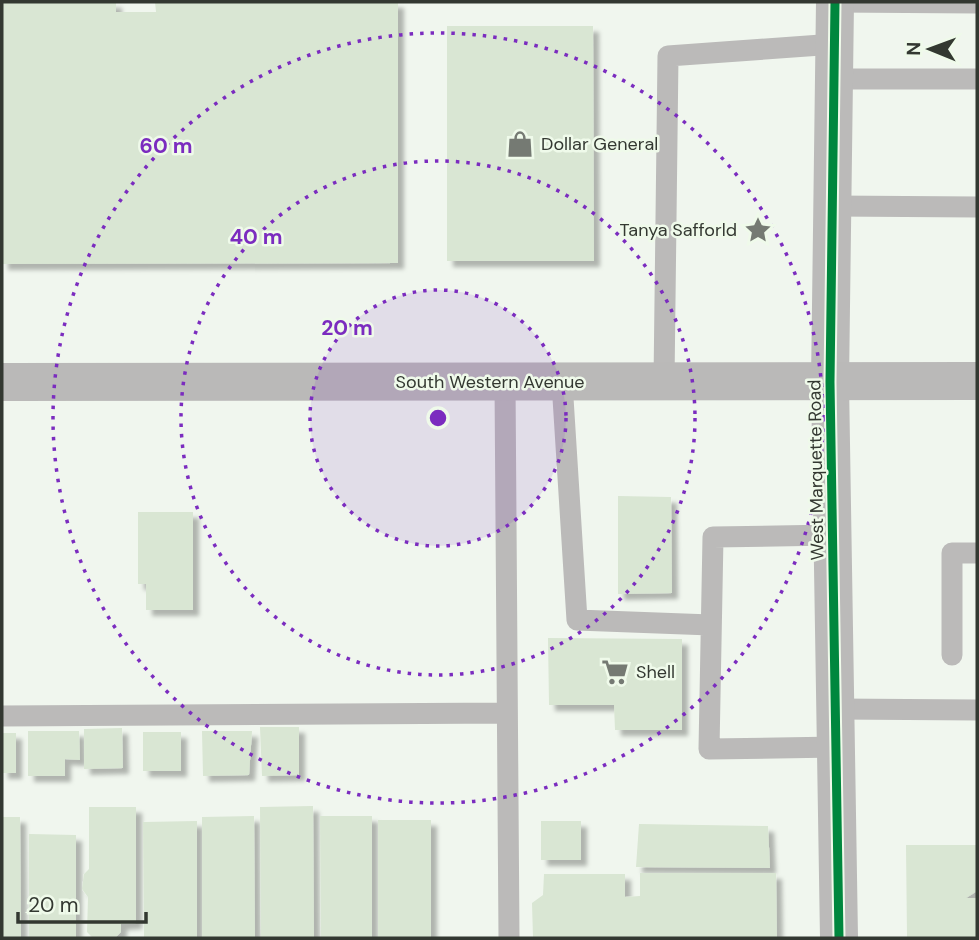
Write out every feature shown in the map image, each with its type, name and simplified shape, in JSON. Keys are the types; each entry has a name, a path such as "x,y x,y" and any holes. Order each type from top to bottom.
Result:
{"main road":[{"name":"South Western Avenue","path":"2,382 977,381"}],"street":[{"name":"West Marquette Road","path":"835,2 830,382 839,938"}],"lane":[{"path":"835,2 977,3"},
{"path":"664,382 668,56 834,61 977,79"},
{"path":"832,206 977,207"},
{"path":"505,382 509,938"},
{"path":"562,382 577,620 711,625"},
{"path":"833,535 713,537 709,749 837,747"},
{"path":"952,655 952,553 977,553"},
{"path":"837,709 977,710"},
{"path":"2,716 507,713"}],"building":[{"path":"2,2 116,2 116,12 156,12 155,2 398,2 398,263 2,264"},
{"name":"Dollar General","path":"447,26 593,26 594,261 447,261"},
{"path":"618,496 671,497 672,593 618,594"},
{"path":"138,512 193,512 193,610 146,610 146,584 138,584"},
{"name":"Shell","path":"548,638 682,639 682,730 615,730 614,705 549,705"},
{"path":"260,727 299,727 299,775 262,776"},
{"path":"122,728 123,768 84,769 84,729"},
{"path":"28,731 79,731 80,760 65,759 65,776 28,776"},
{"path":"202,731 252,731 249,775 203,776"},
{"path":"143,732 181,732 181,771 143,771"},
{"path":"2,733 16,733 16,773 2,773"},
{"path":"313,806 314,938 261,938 260,807"},
{"path":"89,807 136,807 136,923 121,924 121,932 115,938 93,938 87,932 88,897 82,889 84,874 89,869"},
{"path":"254,816 255,938 202,938 202,817"},
{"path":"320,816 372,816 372,938 321,938"},
{"path":"2,817 20,817 21,938 2,938"},
{"path":"378,820 431,820 431,938 378,938"},
{"path":"197,821 197,938 144,938 143,822"},
{"path":"541,821 581,821 581,860 541,860"},
{"path":"639,824 768,826 770,868 636,867"},
{"path":"29,834 76,835 76,938 29,938"},
{"path":"906,845 977,845 977,891 966,898 977,898 977,938 907,938"},
{"path":"640,873 776,873 777,938 533,938 532,903 543,895 544,874 625,874 625,897 640,896"}],"cycle path":[{"path":"835,2 830,382 839,938"}],"place":[{"name":"Dollar General","path":"520,144"},
{"name":"Tanya Safforld","path":"758,230"},
{"name":"Shell","path":"615,672"}]}
